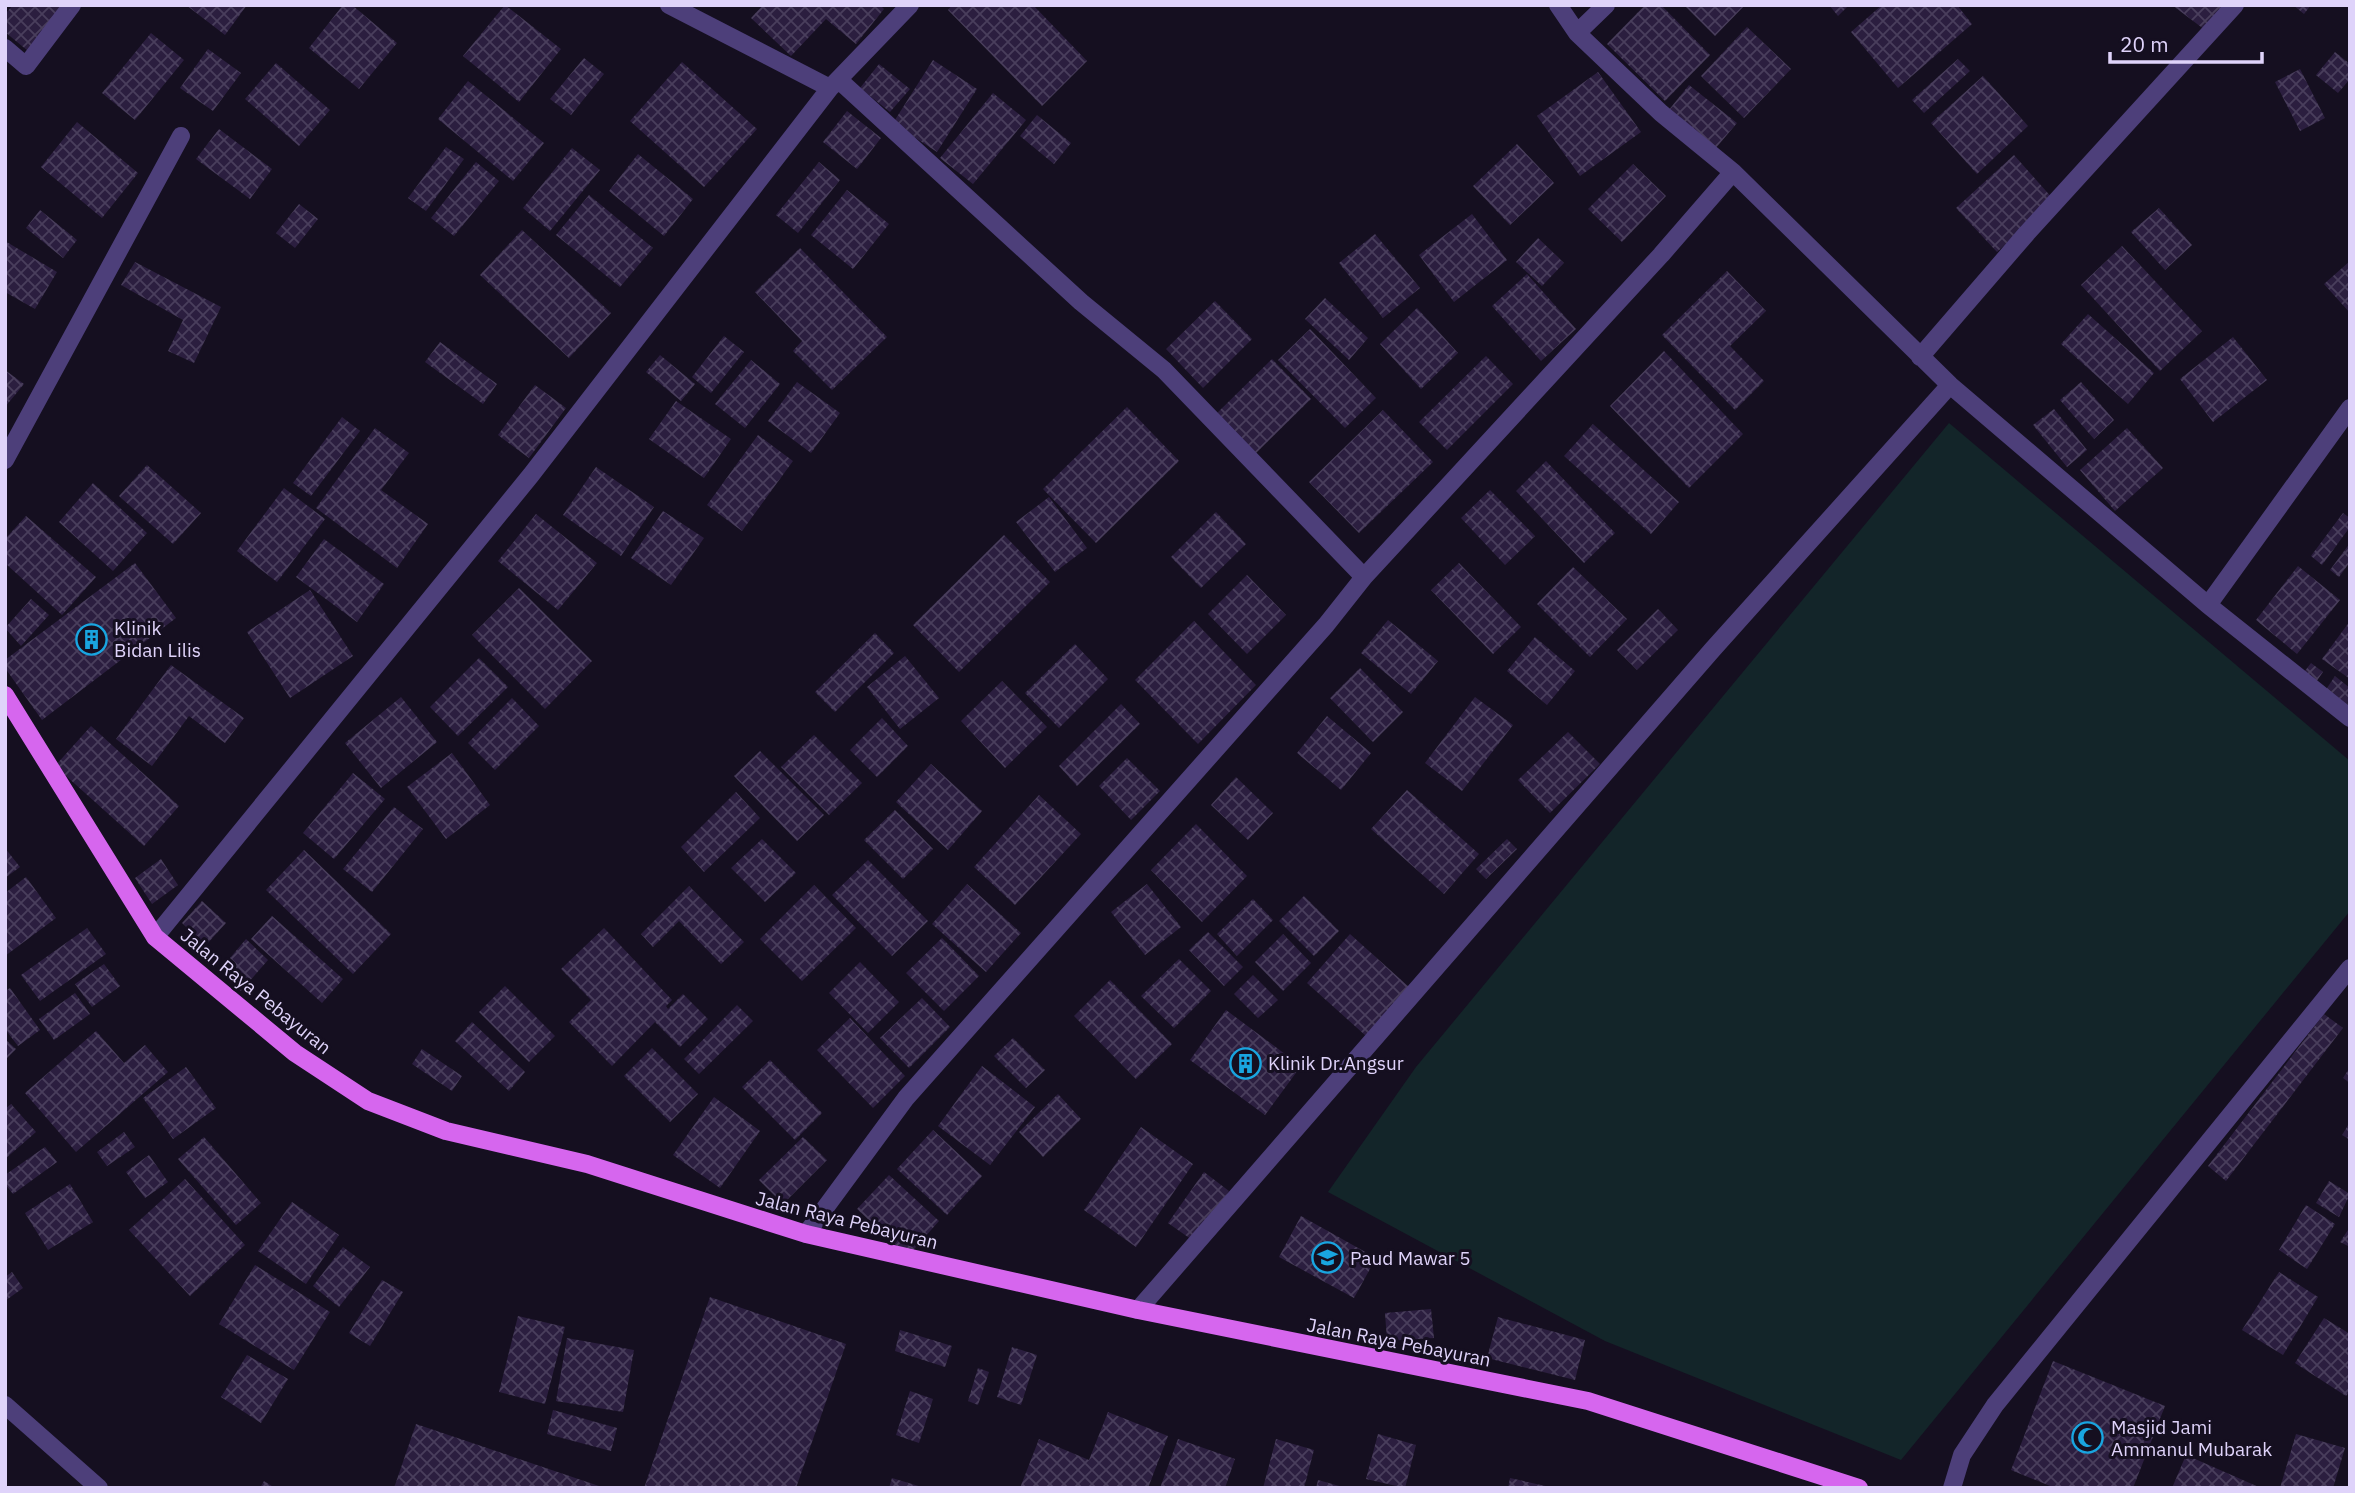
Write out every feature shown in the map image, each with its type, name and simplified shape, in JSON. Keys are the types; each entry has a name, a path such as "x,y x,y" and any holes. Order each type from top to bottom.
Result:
{"main road":[{"name":"Jalan Raya Pebayuran","path":"5,695 155,937 295,1053 368,1101 446,1131 587,1164 806,1234 1138,1310 1588,1401 1859,1488"}],"street":[{"path":"5,48 26,65 72,5"},
{"path":"669,5 835,85 1081,302 1164,370 1364,576"},
{"path":"155,937 531,475 835,85 910,5"},
{"path":"1558,5 1577,33 1661,113 1733,172 1950,385 2208,605 2350,718"},
{"path":"1577,33 1606,5"},
{"path":"1920,356 2027,233 2235,5"},
{"path":"5,460 181,136"},
{"path":"806,1234 906,1098 1326,625 1364,576 1652,265 1733,172"},
{"path":"1138,1310 1713,649 1950,385"},
{"path":"2208,605 2350,408"},
{"path":"1952,1488 1962,1455 1995,1405 2350,968"},
{"path":"5,1405 99,1488"}],"shaded area":[{"path":"1949,423 2350,761 2350,911 1901,1460 1605,1341 1328,1192 1416,1067"}],"building":[{"path":"13,5 65,5 28,51 5,32 5,14"},
{"path":"186,5 247,5 225,35"},
{"path":"343,5 352,5 397,43 359,89 309,48"},
{"path":"505,5 561,49 519,102 463,56"},
{"path":"763,5 880,5 884,9 856,44 826,19 791,56 751,18"},
{"path":"952,5 1033,5 1087,61 1042,106 948,10"},
{"path":"1645,5 1661,5 1710,55 1665,101 1607,44"},
{"path":"1684,5 1745,5 1715,36"},
{"path":"1829,5 1849,5 1838,16"},
{"path":"1882,5 1957,5 1972,24 1898,88 1851,32"},
{"path":"2172,5 2223,5 2205,30"},
{"path":"2293,5 2311,5 2304,14"},
{"path":"1747,27 1791,69 1744,118 1701,76"},
{"path":"151,33 184,60 135,120 102,93"},
{"path":"208,49 241,73 213,111 180,88"},
{"path":"2335,52 2350,64 2350,79 2338,93 2316,75"},
{"path":"584,58 604,74 571,115 550,99"},
{"path":"1958,59 1970,71 1924,113 1912,100"},
{"path":"933,60 977,89 937,152 893,123"},
{"path":"682,62 757,129 704,187 630,121"},
{"path":"276,63 330,110 299,146 245,99"},
{"path":"879,64 910,89 890,112 860,88"},
{"path":"2300,69 2325,118 2300,131 2275,82"},
{"path":"1598,72 1641,132 1580,176 1537,116"},
{"path":"1983,76 2028,126 1977,174 1931,123"},
{"path":"468,81 544,143 513,181 438,119"},
{"path":"1689,85 1737,123 1715,149 1668,111"},
{"path":"993,93 1026,120 973,184 940,158"},
{"path":"847,111 881,138 857,169 823,142"},
{"path":"1037,115 1071,143 1054,164 1020,136"},
{"path":"77,122 138,173 102,218 41,167"},
{"path":"219,129 272,169 250,199 196,159"},
{"path":"1517,144 1554,183 1510,225 1473,186"},
{"path":"446,147 464,159 426,211 408,198"},
{"path":"572,148 600,170 550,231 523,208"},
{"path":"638,154 693,199 664,236 609,191"},
{"path":"2014,155 2054,200 1997,252 1956,208"},
{"path":"476,162 499,181 454,236 431,218"},
{"path":"819,162 840,180 798,233 776,215"},
{"path":"1633,164 1666,196 1622,242 1588,209"},
{"path":"847,190 889,224 853,269 811,235"},
{"path":"589,195 653,248 620,287 556,235"},
{"path":"299,204 318,219 295,248 276,233"},
{"path":"2159,208 2192,245 2165,270 2131,232"},
{"path":"40,210 77,240 63,258 26,228"},
{"path":"1472,214 1507,260 1454,302 1419,255"},
{"path":"522,230 611,313 569,358 480,275"},
{"path":"1375,234 1420,288 1383,318 1339,263"},
{"path":"1538,238 1564,263 1542,286 1516,262"},
{"path":"5,241 57,272 35,309 5,292"},
{"path":"2122,246 2202,331 2160,371 2081,285"},
{"path":"800,248 887,337 832,390 793,351 802,341 755,292"},
{"path":"2350,261 2350,313 2324,284"},
{"path":"135,262 221,307 194,363 168,351 183,320 121,285"},
{"path":"1727,271 1766,311 1730,346 1764,381 1735,410 1662,335"},
{"path":"1527,274 1576,329 1541,361 1492,306"},
{"path":"1325,298 1368,338 1349,360 1305,319"},
{"path":"1215,301 1252,339 1203,388 1166,349"},
{"path":"1417,308 1458,353 1421,389 1380,344"},
{"path":"2088,314 2154,373 2128,404 2061,344"},
{"path":"1310,329 1376,398 1345,428 1278,360"},
{"path":"724,336 744,352 711,393 692,377"},
{"path":"2233,337 2267,380 2213,422 2180,379"},
{"path":"440,342 497,384 483,404 425,362"},
{"path":"1664,351 1743,434 1689,488 1610,406"},
{"path":"660,355 695,384 681,401 646,372"},
{"path":"1486,356 1513,384 1447,450 1419,422"},
{"path":"1272,359 1311,399 1252,457 1213,417"},
{"path":"751,360 780,384 745,428 715,404"},
{"path":"5,370 24,384 5,407"},
{"path":"797,382 840,413 811,453 768,421"},
{"path":"2081,382 2114,420 2094,439 2060,400"},
{"path":"535,385 566,408 529,458 498,435"},
{"path":"676,401 731,439 704,478 649,439"},
{"path":"1127,407 1179,461 1096,543 1043,489"},
{"path":"2054,409 2087,450 2067,467 2033,425"},
{"path":"1383,410 1433,462 1359,533 1309,482"},
{"path":"342,417 360,431 311,496 293,483"},
{"path":"1593,424 1679,502 1651,534 1564,456"},
{"path":"375,428 409,453 381,490 428,524 397,568 316,508"},
{"path":"2127,428 2163,468 2115,511 2080,470"},
{"path":"758,435 793,461 742,531 707,505"},
{"path":"1546,461 1615,533 1584,563 1516,491"},
{"path":"147,465 201,513 173,544 119,496"},
{"path":"596,467 654,507 621,556 563,515"},
{"path":"93,483 147,533 113,571 59,522"},
{"path":"284,488 325,519 277,582 237,551"},
{"path":"1490,490 1535,536 1505,565 1461,518"},
{"path":"1049,497 1087,548 1055,572 1016,522"},
{"path":"663,511 704,538 671,585 631,558"},
{"path":"1216,512 1246,544 1201,588 1171,557"},
{"path":"2343,513 2350,518 2350,527 2322,565 2311,556"},
{"path":"536,514 597,563 558,610 498,561"},
{"path":"26,516 96,577 62,615 5,563 5,539"},
{"path":"1004,535 1050,582 959,672 913,625"},
{"path":"324,539 384,584 357,622 296,577"},
{"path":"2350,543 2350,562 2339,577 2330,570"},
{"name":"Klinik Bidan Lilis","path":"135,563 176,618 42,720 5,668 5,660"},
{"path":"1459,563 1521,627 1493,654 1431,590"},
{"path":"2298,566 2340,600 2297,654 2256,620"},
{"path":"1573,567 1627,619 1590,657 1537,604"},
{"path":"1247,575 1286,615 1247,654 1208,614"},
{"path":"519,588 592,661 545,709 472,635"},
{"path":"310,590 353,656 290,698 247,632"},
{"path":"31,599 49,615 21,646 5,628"},
{"path":"1658,609 1678,630 1637,670 1617,650"},
{"path":"1388,620 1438,661 1411,694 1361,653"},
{"path":"1194,621 1256,685 1198,744 1135,680"},
{"path":"2350,621 2350,679 2322,659"},
{"path":"875,633 894,653 835,712 815,692"},
{"path":"1535,637 1575,671 1547,705 1507,671"},
{"path":"1075,644 1108,679 1059,728 1025,693"},
{"path":"905,656 939,698 900,729 867,687"},
{"path":"479,658 508,687 458,736 430,707"},
{"path":"2311,663 2323,672 2314,685 2301,676"},
{"path":"171,665 244,718 225,743 189,716 152,766 116,739"},
{"path":"1360,668 1403,712 1373,742 1330,698"},
{"path":"2335,676 2350,688 2347,707 2325,691"},
{"path":"1002,681 1047,727 1005,768 961,721"},
{"path":"401,697 437,742 381,788 345,743"},
{"path":"1475,697 1513,725 1462,791 1425,763"},
{"path":"512,698 539,726 495,770 468,743"},
{"path":"1121,704 1140,724 1077,786 1059,766"},
{"path":"1327,716 1371,753 1341,790 1297,753"},
{"path":"882,718 908,746 877,777 850,750"},
{"path":"91,726 179,806 144,846 55,766"},
{"path":"1568,732 1600,764 1550,813 1518,780"},
{"path":"814,735 862,783 829,815 781,767"},
{"path":"760,751 824,815 797,841 734,776"},
{"path":"452,753 490,805 446,839 407,787"},
{"path":"1127,758 1160,791 1131,820 1099,786"},
{"path":"931,764 982,811 948,850 896,802"},
{"path":"353,773 385,799 334,859 303,833"},
{"path":"1236,777 1273,813 1248,840 1211,805"},
{"path":"1407,790 1479,854 1444,894 1371,829"},
{"path":"736,792 760,818 704,872 681,847"},
{"path":"1039,795 1081,834 1015,905 974,867"},
{"path":"394,807 423,829 372,892 343,869"},
{"path":"895,810 933,849 903,879 864,840"},
{"path":"1196,824 1247,876 1202,922 1151,870"},
{"path":"762,839 796,873 765,902 731,868"},
{"path":"1507,839 1517,849 1486,879 1476,869"},
{"path":"5,848 20,867 5,878"},
{"path":"304,850 391,934 353,974 266,890"},
{"path":"161,859 178,885 152,904 135,878"},
{"path":"868,860 928,921 892,956 832,895"},
{"path":"26,877 56,918 5,956 5,893"},
{"path":"967,884 1021,933 986,972 932,924"},
{"path":"1147,884 1181,927 1145,955 1111,912"},
{"path":"814,885 856,928 802,981 760,939"},
{"path":"689,886 744,942 721,964 679,921 653,947 641,934"},
{"path":"1304,896 1339,931 1314,956 1279,921"},
{"path":"1253,899 1273,920 1237,956 1217,934"},
{"path":"202,901 226,923 206,945 182,923"},
{"path":"272,916 343,979 322,1003 251,939"},
{"path":"87,928 106,954 40,1001 21,975"},
{"path":"604,928 672,1000 666,1006 668,1009 683,994 708,1019 680,1047 655,1022 612,1066 569,1022 591,1000 561,969"},
{"path":"1208,932 1243,967 1224,986 1189,950"},
{"path":"1283,934 1311,963 1283,991 1255,962"},
{"path":"1350,934 1409,987 1366,1036 1307,983"},
{"path":"942,938 979,976 944,1011 906,973"},
{"path":"246,939 268,960 241,991 219,971"},
{"path":"1179,959 1211,991 1174,1028 1141,996"},
{"path":"860,962 899,1002 868,1033 829,993"},
{"path":"104,964 120,986 92,1007 75,984"},
{"path":"1253,975 1278,1000 1258,1018 1234,994"},
{"path":"1110,980 1172,1044 1136,1079 1074,1016"},
{"path":"505,986 555,1036 529,1062 479,1012"},
{"path":"10,988 40,1030 18,1046 5,1029 5,991"},
{"path":"75,993 90,1014 54,1040 39,1019"},
{"path":"922,998 950,1027 909,1068 880,1038"},
{"path":"737,1005 753,1021 699,1074 684,1059"},
{"name":"Klinik Dr.Angsur","path":"1226,1010 1301,1066 1265,1115 1190,1060"},
{"path":"2324,1014 2343,1028 2226,1181 2208,1166"},
{"path":"850,1018 905,1076 873,1108 817,1050"},
{"path":"472,1022 525,1072 509,1091 455,1041"},
{"path":"96,1031 124,1063 145,1045 168,1072 76,1152 25,1093"},
{"path":"1013,1038 1045,1070 1026,1088 994,1056"},
{"path":"5,1039 16,1049 5,1060"},
{"path":"652,1048 698,1094 670,1122 624,1076"},
{"path":"422,1049 462,1076 452,1091 412,1064"},
{"path":"770,1060 822,1113 795,1140 742,1087"},
{"path":"982,1066 1035,1107 990,1165 938,1126"},
{"path":"186,1067 216,1108 173,1139 143,1098"},
{"path":"2350,1067 2350,1083 2343,1078"},
{"path":"1058,1094 1081,1119 1043,1157 1019,1132"},
{"path":"714,1097 760,1131 720,1188 673,1155"},
{"path":"11,1104 36,1132 5,1159 5,1109"},
{"path":"2350,1122 2350,1140 2342,1135"},
{"path":"1141,1127 1193,1164 1136,1247 1084,1210"},
{"path":"933,1130 982,1176 947,1215 897,1169"},
{"path":"124,1132 135,1147 107,1166 97,1152"},
{"path":"204,1137 261,1203 236,1225 178,1159"},
{"path":"803,1137 827,1160 783,1204 759,1180"},
{"path":"45,1147 57,1162 13,1194 5,1184 5,1175"},
{"path":"149,1155 168,1182 145,1198 126,1172"},
{"path":"1204,1172 1229,1191 1195,1242 1168,1223"},
{"path":"889,1175 939,1221 908,1256 857,1209"},
{"path":"185,1179 245,1245 190,1296 129,1230"},
{"path":"2329,1181 2350,1194 2339,1217 2316,1203"},
{"path":"70,1184 93,1222 48,1250 25,1213"},
{"path":"292,1202 339,1235 306,1284 258,1251"},
{"path":"2306,1205 2335,1224 2307,1269 2279,1250"},
{"name":"Paud Mawar 5","path":"1301,1216 1376,1258 1354,1298 1279,1257"},
{"path":"2350,1227 2350,1247 2340,1242"},
{"path":"343,1247 370,1267 339,1307 313,1286"},
{"path":"255,1265 330,1312 294,1370 219,1324"},
{"path":"12,1272 23,1288 5,1301 5,1277"},
{"path":"2279,1272 2318,1297 2283,1355 2242,1330"},
{"path":"382,1280 403,1292 370,1346 349,1333"},
{"path":"710,1297 846,1344 796,1488 644,1488"},
{"path":"1431,1309 1434,1338 1387,1341 1385,1313"},
{"path":"518,1316 565,1327 545,1404 499,1392"},
{"path":"1498,1317 1585,1340 1575,1380 1487,1358"},
{"path":"2324,1318 2350,1334 2350,1391 2346,1396 2295,1363"},
{"path":"900,1330 952,1346 945,1367 895,1351"},
{"path":"567,1338 634,1350 623,1412 556,1401"},
{"path":"1012,1347 1037,1355 1021,1405 997,1397"},
{"path":"247,1355 288,1379 261,1423 221,1397"},
{"name":"Masjid Jami Ammanul Mubarak","path":"2053,1361 2165,1406 2133,1488 2055,1488 2011,1470"},
{"path":"978,1368 989,1372 978,1405 968,1401"},
{"path":"910,1391 933,1399 919,1443 896,1435"},
{"path":"553,1410 617,1428 611,1451 547,1434"},
{"path":"1108,1412 1168,1436 1148,1488 1020,1488 1039,1439 1089,1460"},
{"path":"416,1424 602,1487 602,1488 394,1488"},
{"path":"1378,1434 1416,1445 1405,1488 1366,1479"},
{"path":"2296,1434 2345,1448 2333,1488 2280,1488"},
{"path":"1178,1439 1235,1459 1225,1488 1160,1488"},
{"path":"1276,1439 1314,1450 1304,1488 1263,1488"},
{"path":"2186,1455 2261,1488 2172,1488"},
{"path":"892,1478 922,1487 922,1488 889,1488"},
{"path":"1510,1478 1550,1487 1550,1488 1508,1488"},
{"path":"1318,1480 1343,1487 1343,1488 1316,1488"},
{"path":"264,1481 275,1488 260,1488"}],"place":[{"name":"Klinik Bidan Lilis","path":"91,639"},
{"name":"Klinik Dr.Angsur","path":"1245,1063"},
{"name":"Paud Mawar 5","path":"1327,1258"},
{"name":"Masjid Jami Ammanul Mubarak","path":"2088,1438"}]}
